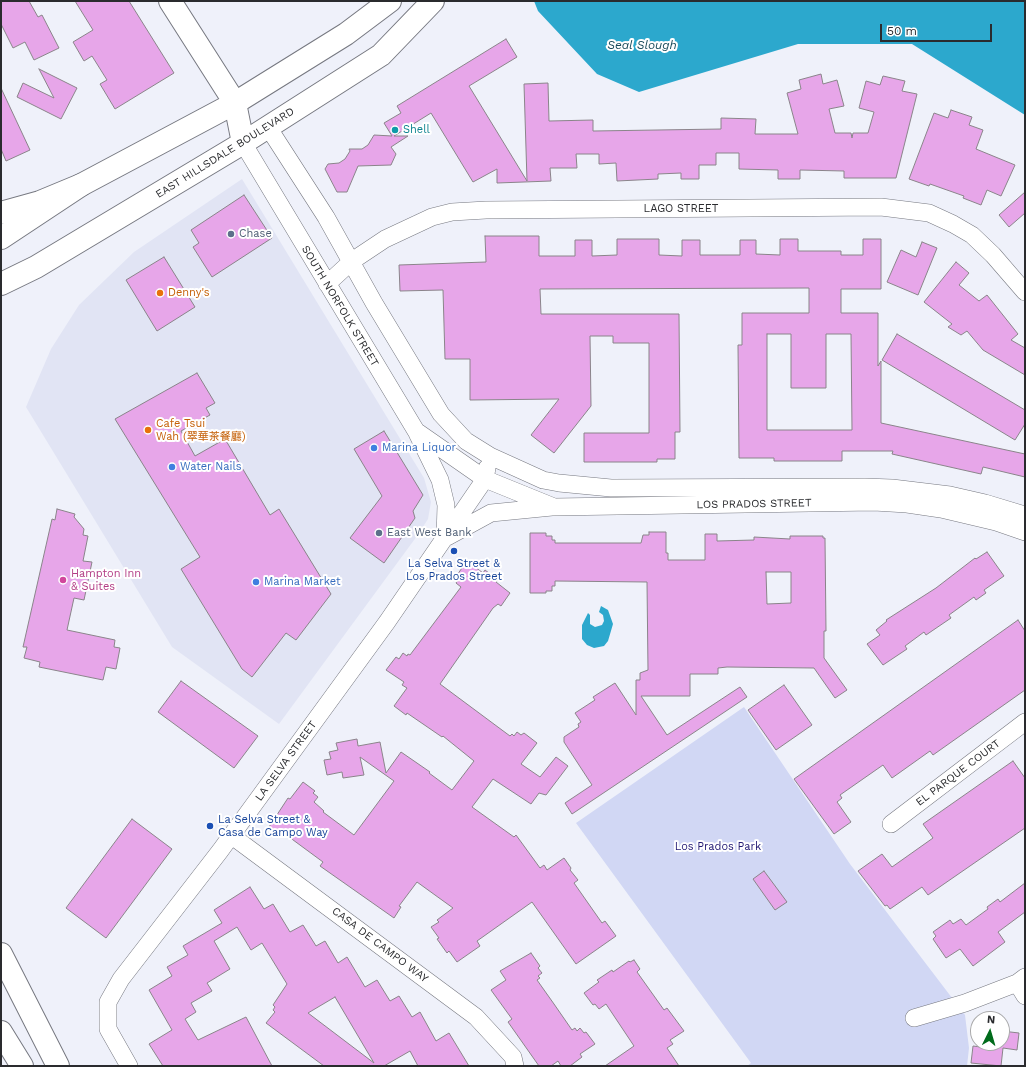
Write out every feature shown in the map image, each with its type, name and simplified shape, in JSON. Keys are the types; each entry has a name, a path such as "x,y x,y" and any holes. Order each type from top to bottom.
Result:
{"main road":[{"name":"SOUTH NORFOLK STREET","path":"170,1 235,103 243,143"},
{"path":"1,238 81,185 235,103 346,34 390,1"},
{"name":"EAST HILLSDALE BOULEVARD","path":"1,284 36,267 243,143 381,55 434,1"},
{"name":"SOUTH NORFOLK STREET","path":"235,103 268,127"},
{"path":"1,213 40,202 81,185"},
{"path":"1,954 58,1066"},
{"path":"1,1032 22,1066"}],"street":[{"name":"SOUTH NORFOLK STREET","path":"268,127 352,261 374,303 441,414 466,441 490,456"},
{"name":"SOUTH NORFOLK STREET","path":"243,143 416,431 485,479"},
{"name":"LAGO STREET","path":"327,284 352,261 385,239 409,226 432,217 466,210 881,207 929,213 972,235 993,255 1025,292"},
{"path":"416,431 440,480 446,506 445,538"},
{"name":"LA SELVA STREET","path":"129,1066 108,1029 108,1002 121,979 232,836 387,622 485,479 490,456"},
{"name":"LOS PRADOS STREET","path":"490,456 543,480 560,483 611,488 866,486 950,495 985,503 1025,515"},
{"name":"LOS PRADOS STREET","path":"485,479 554,507 888,502 941,509 996,522 1025,532"},
{"path":"445,538 491,513 554,507"},
{"name":"EL PARQUE COURT","path":"891,824 1025,722"},
{"name":"CASA DE CAMPO WAY","path":"232,836 476,1017 513,1057 515,1066"},
{"path":"914,1018 1022,985"}],"shaded area":[{"path":"242,179 424,478 431,502 428,519 417,536 279,724 172,647 26,407 51,349 79,305 134,252"}],"green space":[{"name":"Los Prados Park","path":"744,707 850,864 965,1015 969,1048 967,1066 747,1066 751,1063 576,823"}],"water":[{"name":"Seal Slough","path":"534,1 1025,1 1025,115 912,44 798,44 639,92 597,74 538,11"},
{"path":"601,606 608,610 613,624 608,641 604,646 594,648 587,645 582,639 582,625 588,613 590,615 590,624 595,627 602,625 604,621 603,615 599,612"}],"building":[{"path":"1,1 29,1 38,17 42,15 59,48 34,60 25,42 13,48 1,24"},
{"path":"75,1 129,1 174,73 115,109 100,84 107,80 92,56 84,61 73,42 93,30"},
{"path":"506,39 517,57 469,86 527,181 524,84 548,83 549,121 593,120 593,131 721,129 721,118 756,119 755,134 798,134 787,93 801,89 799,80 821,74 823,84 837,80 844,106 829,109 835,133 851,133 852,138 853,133 868,133 874,112 859,108 866,81 880,85 883,76 905,81 902,91 917,94 896,178 844,178 844,171 800,170 800,179 778,179 778,170 739,169 739,153 716,153 716,165 699,165 699,179 681,179 681,173 658,174 658,179 617,181 616,163 599,164 599,154 576,154 577,168 550,168 551,181 497,183 497,169 473,182 431,113 394,136 408,136 391,147 396,154 391,165 358,166 347,192 337,192 325,169 328,164 339,163 345,159 350,151 349,149 362,149 368,145 374,135 392,136 384,123 401,113 397,106"},
{"path":"39,69 77,88 61,119 17,97 23,83 54,98"},
{"path":"1,88 30,150 6,161 1,149"},
{"path":"951,110 972,117 969,125 983,130 976,149 1015,165 1001,196 987,190 981,205 963,198 964,196 930,184 929,186 909,179 934,113 948,118"},
{"path":"1025,192 1025,213 1009,227 999,215"},
{"name":"Chase","path":"244,195 272,238 212,277 193,247 199,243 191,230"},
{"path":"485,236 539,236 539,256 575,256 575,240 592,240 592,256 617,255 617,239 659,239 659,255 682,256 682,240 700,240 700,255 740,255 740,240 756,240 756,254 780,255 780,239 798,239 798,251 841,251 841,255 863,255 863,239 881,239 881,289 841,289 841,313 878,313 878,366 881,361 881,423 1025,454 1025,477 983,467 981,474 892,454 893,451 842,451 842,461 774,461 774,458 739,458 738,345 742,345 742,313 809,313 809,288 540,289 541,314 679,314 680,432 675,432 675,459 657,459 657,462 584,462 584,433 649,433 649,343 613,343 613,336 590,336 591,406 554,453 531,435 559,399 470,400 470,359 445,359 443,290 400,291 399,265 486,262","holes":["767,334 791,334 791,388 826,388 826,334 851,334 852,430 767,430"]},
{"path":"922,242 937,248 918,295 887,282 901,250 916,257"},
{"name":"Denny's","path":"164,257 195,307 157,331 126,280"},
{"path":"956,262 969,273 959,285 979,301 987,295 1018,334 1011,340 1025,348 1025,375 983,350 967,331 961,335 948,327 952,324 924,302"},
{"path":"897,334 1025,410 1025,424 1015,440 882,360"},
{"path":"197,373 215,403 206,408 210,415 181,431 195,456 225,439 270,515 279,509 331,594 296,640 286,633 252,677 242,669 181,569 200,557 115,419"},
{"path":"384,431 423,495 413,511 415,518 384,563 350,538 382,496 354,449"},
{"name":"Hampton Inn & Suites","path":"57,509 75,514 74,517 84,529 83,535 88,536 83,561 92,562 84,600 74,598 67,630 115,640 114,647 120,648 116,669 106,667 103,680 39,667 40,662 24,658 27,647 23,647 52,519 55,520"},
{"path":"649,532 666,532 666,553 668,553 668,560 705,560 705,534 717,534 717,541 754,540 754,537 790,539 790,536 823,536 823,538 825,538 826,631 824,631 824,658 847,690 835,698 814,668 727,667 718,668 718,674 690,674 690,696 641,696 667,735 740,687 747,697 572,814 565,803 592,785 564,742 564,737 579,727 578,724 581,722 575,713 595,700 593,697 615,683 636,715 636,680 640,680 640,673 648,670 647,582 555,581 555,586 552,586 552,591 546,591 546,593 530,593 530,533 546,533 546,536 552,536 552,540 555,540 555,543 641,543 643,535 649,535","holes":["766,572 791,572 791,603 767,604"]},
{"path":"987,552 1004,576 984,590 986,593 976,600 974,597 949,615 951,618 926,635 924,632 905,646 907,649 883,665 867,644 880,635 876,630 887,621 886,620 936,588 975,558 976,559"},
{"path":"467,561 483,573 485,570 498,580 496,582 510,593 501,606 498,604 493,608 440,684 510,736 512,734 514,736 517,732 521,735 524,733 537,743 521,764 540,777 556,757 568,766 546,795 539,793 531,804 493,779 472,807 514,837 516,835 540,868 544,865 547,870 564,858 571,868 570,870 578,880 574,883 602,923 605,921 616,936 576,964 532,902 477,941 480,946 457,962 449,951 447,953 431,927 439,922 437,920 453,908 417,882 399,906 401,907 394,918 320,866 323,862 285,834 282,837 269,827 288,798 290,799 303,782 315,791 313,793 318,797 314,802 324,811 323,812 354,835 394,781 360,757 364,775 343,778 342,772 327,775 324,760 331,759 329,752 338,750 336,743 357,739 358,746 380,742 386,773 401,752 430,772 429,773 452,790 474,761 443,736 442,737 407,713 406,715 394,706 407,688 402,685 404,682 386,670 396,657 399,659 403,653 407,656 408,654 410,655 461,587 456,583 460,577 457,575"},
{"path":"1018,620 1025,631 1025,690 933,755 930,751 892,778 883,765 840,795 842,798 837,802 851,822 834,834 794,779"},
{"path":"181,681 258,736 234,768 158,712"},
{"path":"784,685 812,725 776,750 748,710"},
{"path":"1013,761 1025,778 1025,828 928,895 922,887 890,909 887,905 885,906 858,871 882,854 892,867 933,838 923,824"},
{"path":"132,819 172,849 106,938 66,908"},
{"path":"764,871 787,902 775,910 753,879"},
{"path":"1025,883 1025,912 998,932 1005,942 973,966 960,949 946,958 933,939 936,936 933,932 950,920 953,924 961,919 966,925 988,909 987,907 998,899 1000,902"},
{"path":"250,887 264,909 273,904 290,932 303,925 316,946 325,941 338,963 347,957 365,987 377,980 390,1001 399,996 412,1017 420,1012 436,1041 449,1033 469,1066 418,1066 410,1051 384,1066 324,1066 266,1023 275,1012 273,1010 275,1007 273,1005 287,984 262,943 251,950 237,927 214,941 230,969 207,983 212,991 191,1003 196,1012 185,1019 198,1040 246,1017 272,1066 163,1066 149,1044 172,1030 149,990 172,976 167,967 188,955 183,946 222,923 214,910","holes":["335,997 374,1063 308,1013"]},
{"path":"531,953 540,966 538,968 542,973 538,976 540,978 537,980 572,1030 575,1028 577,1031 580,1028 584,1033 586,1032 595,1044 580,1054 582,1057 570,1066 561,1066 558,1061 551,1066 539,1066 508,1022 512,1019 491,990 506,980 500,971"},
{"path":"634,960 640,969 637,972 664,1010 667,1008 684,1031 670,1040 673,1044 667,1048 679,1066 605,1066 634,1046 606,1004 599,1009 595,1004 593,1005 584,993 599,982 597,980 612,970 613,972 629,961"},
{"path":"1010,1032 1019,1033 1017,1050 1010,1049"},
{"path":"972,1051 1003,1051 1001,1066 971,1063"}],"place":[{"name":"Shell","path":"395,130"},
{"name":"Chase","path":"231,234"},
{"name":"Denny's","path":"160,293"},
{"name":"Cafe Tsui Wah (翠華茶餐廳)","path":"148,430"},
{"name":"Marina Liquor","path":"374,448"},
{"name":"Water Nails","path":"172,467"},
{"name":"East West Bank","path":"379,533"},
{"name":"La Selva Street & Los Prados Street","path":"454,551"},
{"name":"Hampton Inn & Suites","path":"63,580"},
{"name":"Marina Market","path":"256,582"},
{"name":"La Selva Street & Casa de Campo Way","path":"210,826"}]}
